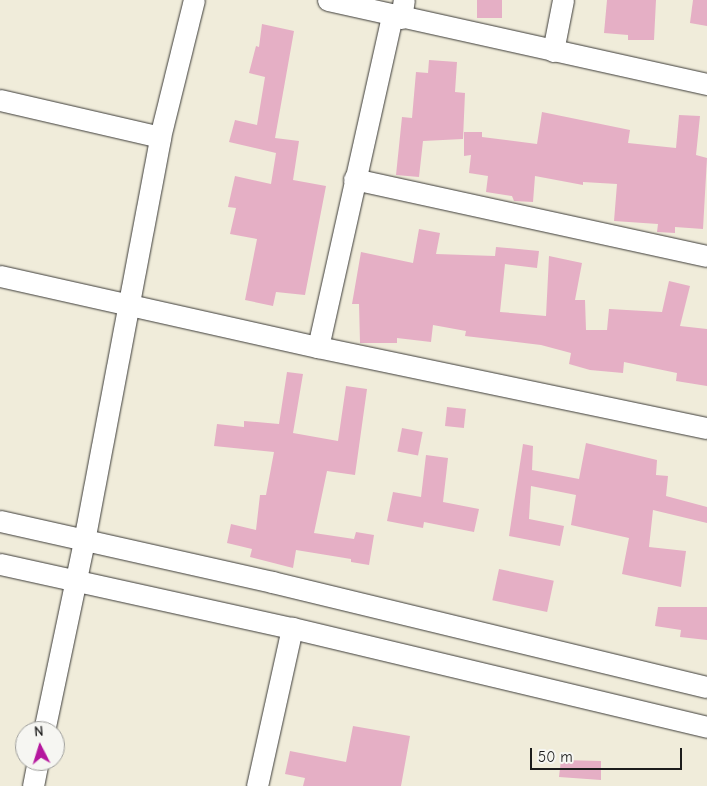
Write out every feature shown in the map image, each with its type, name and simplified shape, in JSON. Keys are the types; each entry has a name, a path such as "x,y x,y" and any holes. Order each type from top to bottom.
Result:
{"street":[{"path":"46,721 84,541 160,137 194,0"},
{"path":"328,0 399,11 553,51 707,84"},
{"path":"553,51 563,0"},
{"path":"318,347 354,179 399,11"},
{"path":"0,100 160,137"},
{"path":"354,179 707,256"},
{"path":"0,276 318,347 707,428"},
{"path":"0,522 707,687"},
{"path":"0,564 292,628 707,728"},
{"path":"257,786 292,628"},
{"path":"33,786 36,771"}],"building":[{"path":"477,0 502,0 502,18 477,18"},
{"path":"607,0 656,0 654,40 628,40 628,35 604,33"},
{"path":"693,0 707,0 707,26 690,23"},
{"path":"262,24 294,31 275,138 299,141 293,180 326,186 305,295 276,292 273,306 245,300 257,239 230,234 236,208 228,207 235,176 271,184 276,153 229,142 235,120 257,125 265,77 249,73 256,46 259,47"},
{"path":"429,60 457,62 455,92 465,93 463,139 423,141 419,177 396,175 402,117 412,118 416,72 428,73"},
{"path":"542,112 630,130 628,143 676,148 679,115 700,116 696,155 707,158 703,229 675,227 675,233 657,232 658,224 614,221 617,184 583,182 583,185 535,176 533,202 514,201 512,196 486,192 488,176 469,173 471,155 464,156 464,132 482,132 482,137 537,144"},
{"path":"419,229 440,233 436,254 495,256 496,247 539,251 537,268 505,264 500,312 546,316 549,256 582,263 575,300 585,300 586,330 607,330 609,309 662,312 669,281 690,286 680,326 707,329 707,386 676,381 677,373 624,362 623,373 590,370 569,364 571,353 541,345 465,336 466,331 433,325 431,342 397,338 397,343 360,343 359,304 352,304 361,252 413,263"},
{"path":"287,372 303,374 293,433 338,441 346,386 367,389 355,475 327,471 314,533 354,539 356,532 374,535 369,565 351,562 351,559 296,550 293,568 250,557 252,549 227,543 231,524 256,530 260,495 266,495 274,452 214,446 217,424 244,427 244,421 279,424"},
{"path":"447,407 466,409 464,428 445,426"},
{"path":"402,428 423,432 418,456 397,452"},
{"path":"586,443 657,460 656,475 668,476 666,496 707,507 707,523 653,510 649,547 686,551 681,587 622,574 629,538 571,525 576,495 531,486 529,519 564,526 560,546 509,536 523,444 533,446 532,470 579,479"},
{"path":"426,455 448,458 443,502 479,509 474,532 424,522 423,528 387,521 393,492 421,497"},
{"path":"499,569 554,581 547,612 492,600"},
{"path":"658,607 707,607 707,640 680,637 681,630 655,626"},
{"path":"353,726 410,736 401,786 303,786 305,778 285,774 290,751 346,762"},
{"path":"561,760 601,761 601,780 559,777"}]}
